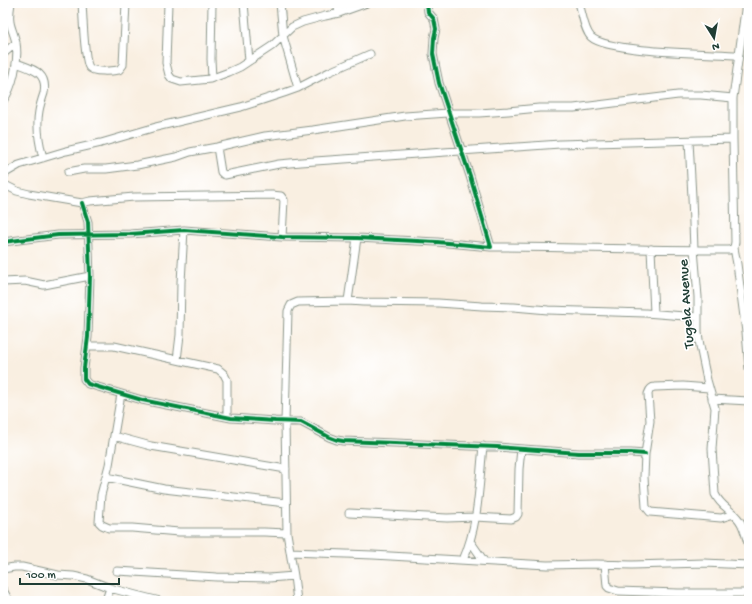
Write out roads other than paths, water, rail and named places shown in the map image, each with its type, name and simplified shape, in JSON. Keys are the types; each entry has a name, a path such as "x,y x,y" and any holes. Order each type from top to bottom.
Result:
{"street":[{"path":"3,101 15,72 17,56 16,43 10,22 11,3"},
{"path":"82,3 86,59 89,67 93,70 112,72 119,70 123,65 126,3"},
{"path":"168,3 166,63 169,75 172,79 181,82 212,78 240,67 272,46 292,27 303,22 339,14 367,3"},
{"path":"212,3 212,78"},
{"path":"244,3 249,61"},
{"path":"280,3 283,36 298,88"},
{"path":"337,3 339,14"},
{"path":"427,3 428,12 434,18 436,29 433,58 439,83 470,176 491,247"},
{"path":"579,3 587,31 594,40 602,43 632,49 738,54"},
{"path":"746,3 733,98 732,139 734,248 746,332 749,369"},
{"path":"3,54 16,43"},
{"path":"3,176 19,165 66,151 101,143 156,127 241,107 284,93 298,88 329,72 370,54"},
{"path":"16,63 38,72 44,85 44,93 39,112 38,130 43,158"},
{"path":"68,172 84,169 137,165 265,136 405,116 448,113 479,113 539,108 574,108 678,95 701,95 733,98"},
{"path":"217,148 221,172 225,174 279,164 560,144 732,139"},
{"name":"Tugela Avenue","path":"689,141 694,249 698,297 698,333 715,416 712,449 715,494 718,501 740,521 749,547"},
{"path":"3,184 17,191 82,204 90,201 134,197 281,196 284,200 282,237"},
{"path":"82,204 88,222 89,235 90,276 88,337 84,368 84,379 88,384 142,400 227,417 301,422 329,437 343,441 645,454"},
{"path":"3,242 58,235 151,233 184,230 282,237 357,238 437,242 491,247 729,250 734,248"},
{"path":"177,360 180,335 184,230"},
{"path":"348,301 357,238"},
{"path":"651,249 654,313"},
{"path":"3,282 24,281 44,285 90,276"},
{"path":"297,601 287,534 286,503 285,422 288,311 291,304 298,302 348,301 438,303 548,310 654,313 698,317"},
{"path":"87,346 114,346 218,369 224,374 226,380 227,417"},
{"path":"709,388 683,386 655,387 650,389 648,394 650,421 645,454 644,477 646,508 650,512 721,518 734,514"},
{"path":"121,394 109,465 101,495 99,522 102,525 109,528 132,528 179,532 264,532 287,534"},
{"path":"712,399 749,401"},
{"path":"114,436 152,446 286,469"},
{"path":"463,560 470,541 478,506 483,446"},
{"path":"349,513 511,520 518,514 521,449"},
{"path":"106,477 164,489 286,503"},
{"path":"470,541 484,561"},
{"path":"290,552 374,555 547,565 704,563 749,565"},
{"path":"605,564 607,586 618,591 749,593"},
{"path":"3,569 22,567 58,575 73,576 87,579 110,588 160,601"},
{"path":"117,571 217,577 270,578 294,576"},
{"path":"107,601 110,588"},
{"path":"3,590 9,601"}]}
